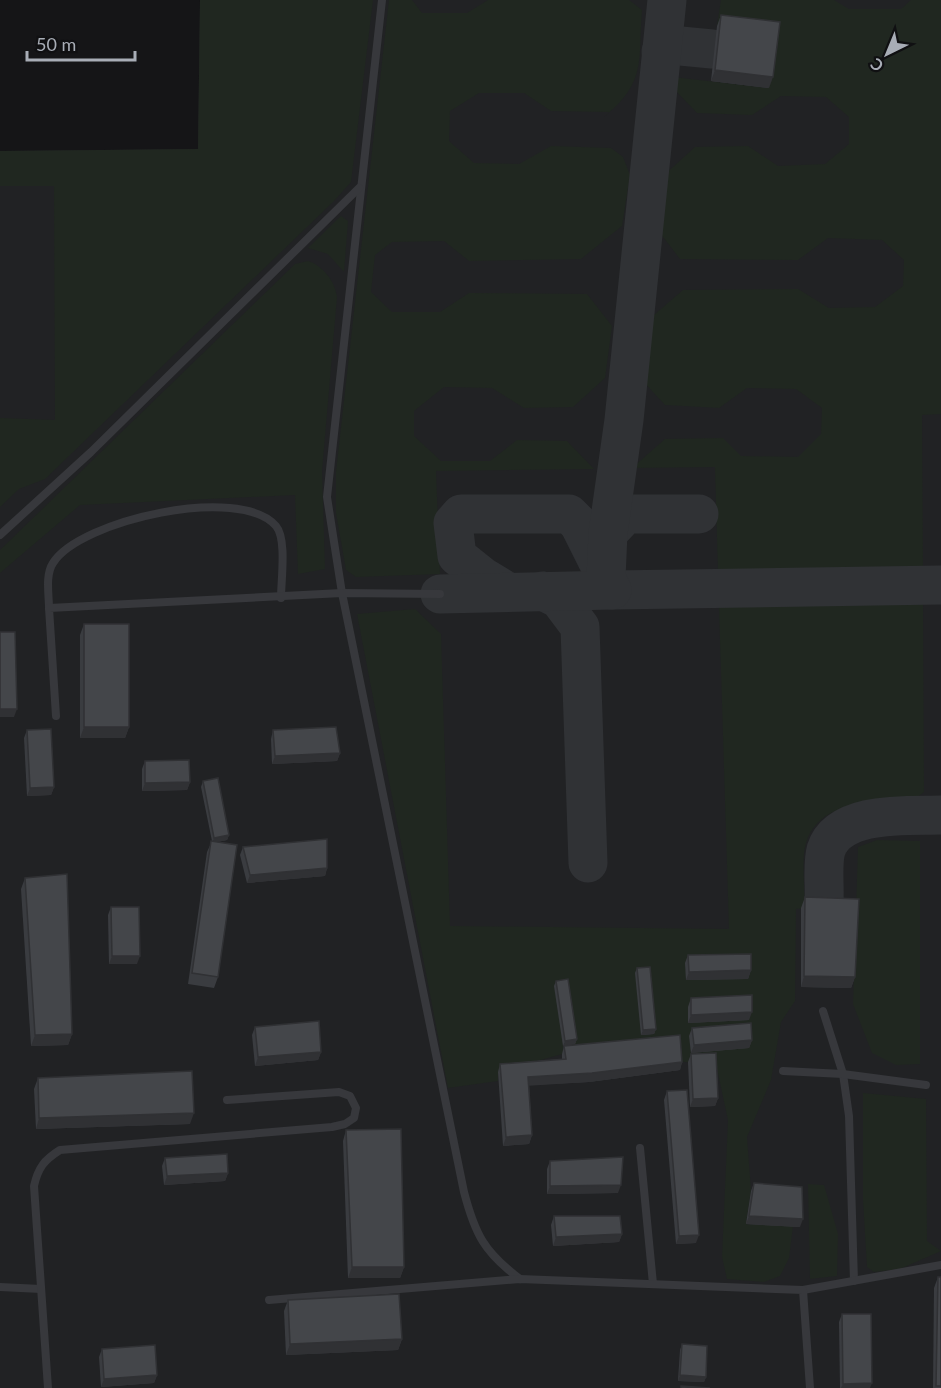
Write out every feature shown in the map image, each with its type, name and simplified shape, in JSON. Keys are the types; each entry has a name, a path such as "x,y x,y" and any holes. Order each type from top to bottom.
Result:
{"lane":[{"path":"382,0 359,188 327,497 342,593 464,1192 472,1223 483,1245 496,1261 520,1279"},
{"path":"0,536 91,452 359,188"},
{"path":"56,716 48,582 51,565 61,552 78,541 114,525 169,509 206,507 251,511 276,526 282,536 281,598"},
{"path":"49,608 281,598 342,593 440,594"},
{"path":"823,1011 843,1074 849,1116 854,1281"},
{"path":"783,1071 843,1074 926,1085"},
{"path":"48,1388 34,1186 37,1170 46,1158 60,1150 332,1127 345,1124 354,1118 356,1108 350,1096 339,1092 226,1100"},
{"path":"640,1148 653,1284"},
{"path":"269,1300 520,1279 802,1290 941,1265"},
{"path":"0,1287 42,1289"},
{"path":"802,1290 810,1388"}],"shaded area":[{"path":"200,0 941,0 941,1388 0,1388 0,151 198,149"},
{"path":"200,0 373,0 351,182 45,479 19,489 0,507 0,418 55,420 54,186 0,186 0,151 198,149"},
{"path":"389,0 412,0 422,13 467,13 488,0 629,0 642,10 640,57 638,70 628,93 618,104 604,117 609,112 551,111 524,93 479,93 450,111 449,141 474,163 519,164 551,146 611,148 623,157 630,175 622,226 581,259 469,261 444,241 392,242 375,255 371,292 392,312 440,312 469,293 587,294 612,326 605,378 573,407 524,408 492,388 444,387 414,411 414,436 441,461 490,461 517,440 567,441 594,469 436,471 440,574 356,577 346,570 336,513 336,472"},
{"path":"721,0 834,0 849,9 901,9 911,0 941,0 941,414 922,415 923,568 718,572 715,467 632,468 665,439 723,438 741,456 798,457 821,434 822,408 796,389 747,388 719,408 665,405 641,379 647,321 683,290 798,289 829,308 875,307 903,286 904,260 882,240 828,238 798,260 680,259 657,229 662,177 695,147 748,146 778,166 825,164 849,144 849,117 826,97 781,96 752,115 697,113 674,89 673,77 769,88 717,26"},
{"path":"341,216 348,221 344,272 328,254 308,248"},
{"path":"308,261 319,266 327,275 334,285 337,297 322,471 325,569 298,574 295,495 80,505 0,573 0,550 295,264"},
{"path":"923,602 924,792 909,800 858,805 836,811 818,823 806,843 803,866 805,908 796,909 795,1001 781,1022 771,1080 747,1137 751,1191 746,1224 793,1226 789,1258 780,1276 764,1282 727,1279 722,1257 728,1120 716,1064 562,1054 498,1072 498,1081 448,1088 357,614 415,609 441,634 450,926 729,929 719,607"},
{"path":"877,840 920,841 920,1064 896,1065 872,1053 853,1004 858,847"},
{"path":"863,1093 926,1099 927,1241 941,1251 900,1269 874,1272 867,1267 863,1200"},
{"path":"808,1184 824,1185 838,1234 837,1276 810,1279"}],"building":[{"path":"721,15 780,22 773,77 715,70"},
{"path":"84,624 129,624 129,727 84,727"},
{"path":"0,632 15,632 17,709 0,709"},
{"path":"336,727 340,753 275,756 273,730"},
{"path":"51,729 54,787 30,788 27,730"},
{"path":"189,760 190,782 145,783 145,761"},
{"path":"218,778 229,835 214,838 203,781"},
{"path":"327,839 327,868 250,875 243,847"},
{"path":"211,841 237,845 218,977 192,973"},
{"path":"67,874 72,1034 35,1035 25,878"},
{"path":"805,897 859,899 855,977 804,976"},
{"path":"111,907 139,907 140,956 112,956"},
{"path":"751,954 751,970 689,972 688,955"},
{"path":"650,967 656,1029 643,1030 637,968"},
{"path":"568,979 577,1039 565,1041 556,981"},
{"path":"752,995 752,1012 691,1015 691,998"},
{"path":"319,1021 321,1052 258,1057 255,1027"},
{"path":"751,1023 752,1040 694,1045 692,1028"},
{"path":"680,1035 682,1062 592,1073 528,1077 532,1135 506,1137 500,1064 566,1059 564,1046"},
{"path":"716,1053 718,1098 693,1099 691,1054"},
{"path":"192,1071 194,1113 39,1118 38,1078"},
{"path":"687,1090 699,1235 679,1236 667,1091"},
{"path":"401,1129 404,1267 352,1267 346,1130"},
{"path":"227,1154 228,1173 167,1176 165,1158"},
{"path":"623,1157 621,1185 550,1186 550,1161"},
{"path":"754,1183 802,1187 803,1219 749,1216"},
{"path":"554,1216 620,1216 622,1234 556,1237"},
{"path":"938,1277 941,1277 941,1386 936,1386"},
{"path":"399,1294 402,1339 290,1344 288,1300"},
{"path":"842,1314 871,1314 872,1383 843,1384"},
{"path":"682,1344 707,1346 706,1377 680,1375"},
{"path":"155,1345 157,1375 104,1379 102,1349"},
{"path":"681,1386 710,1388 681,1388"}],"taxiway":[{"path":"440,594 612,590 606,578 608,533 624,420 667,0"},
{"path":"661,52 670,45 712,49"},
{"path":"508,592 482,576 457,556 453,523 461,514 569,514 579,524 605,576"},
{"path":"608,533 626,514 699,514"},
{"path":"612,590 941,585"},
{"path":"543,591 559,599 580,627 588,863"},
{"path":"824,901 826,850 833,837 845,828 876,818 941,815"}]}
